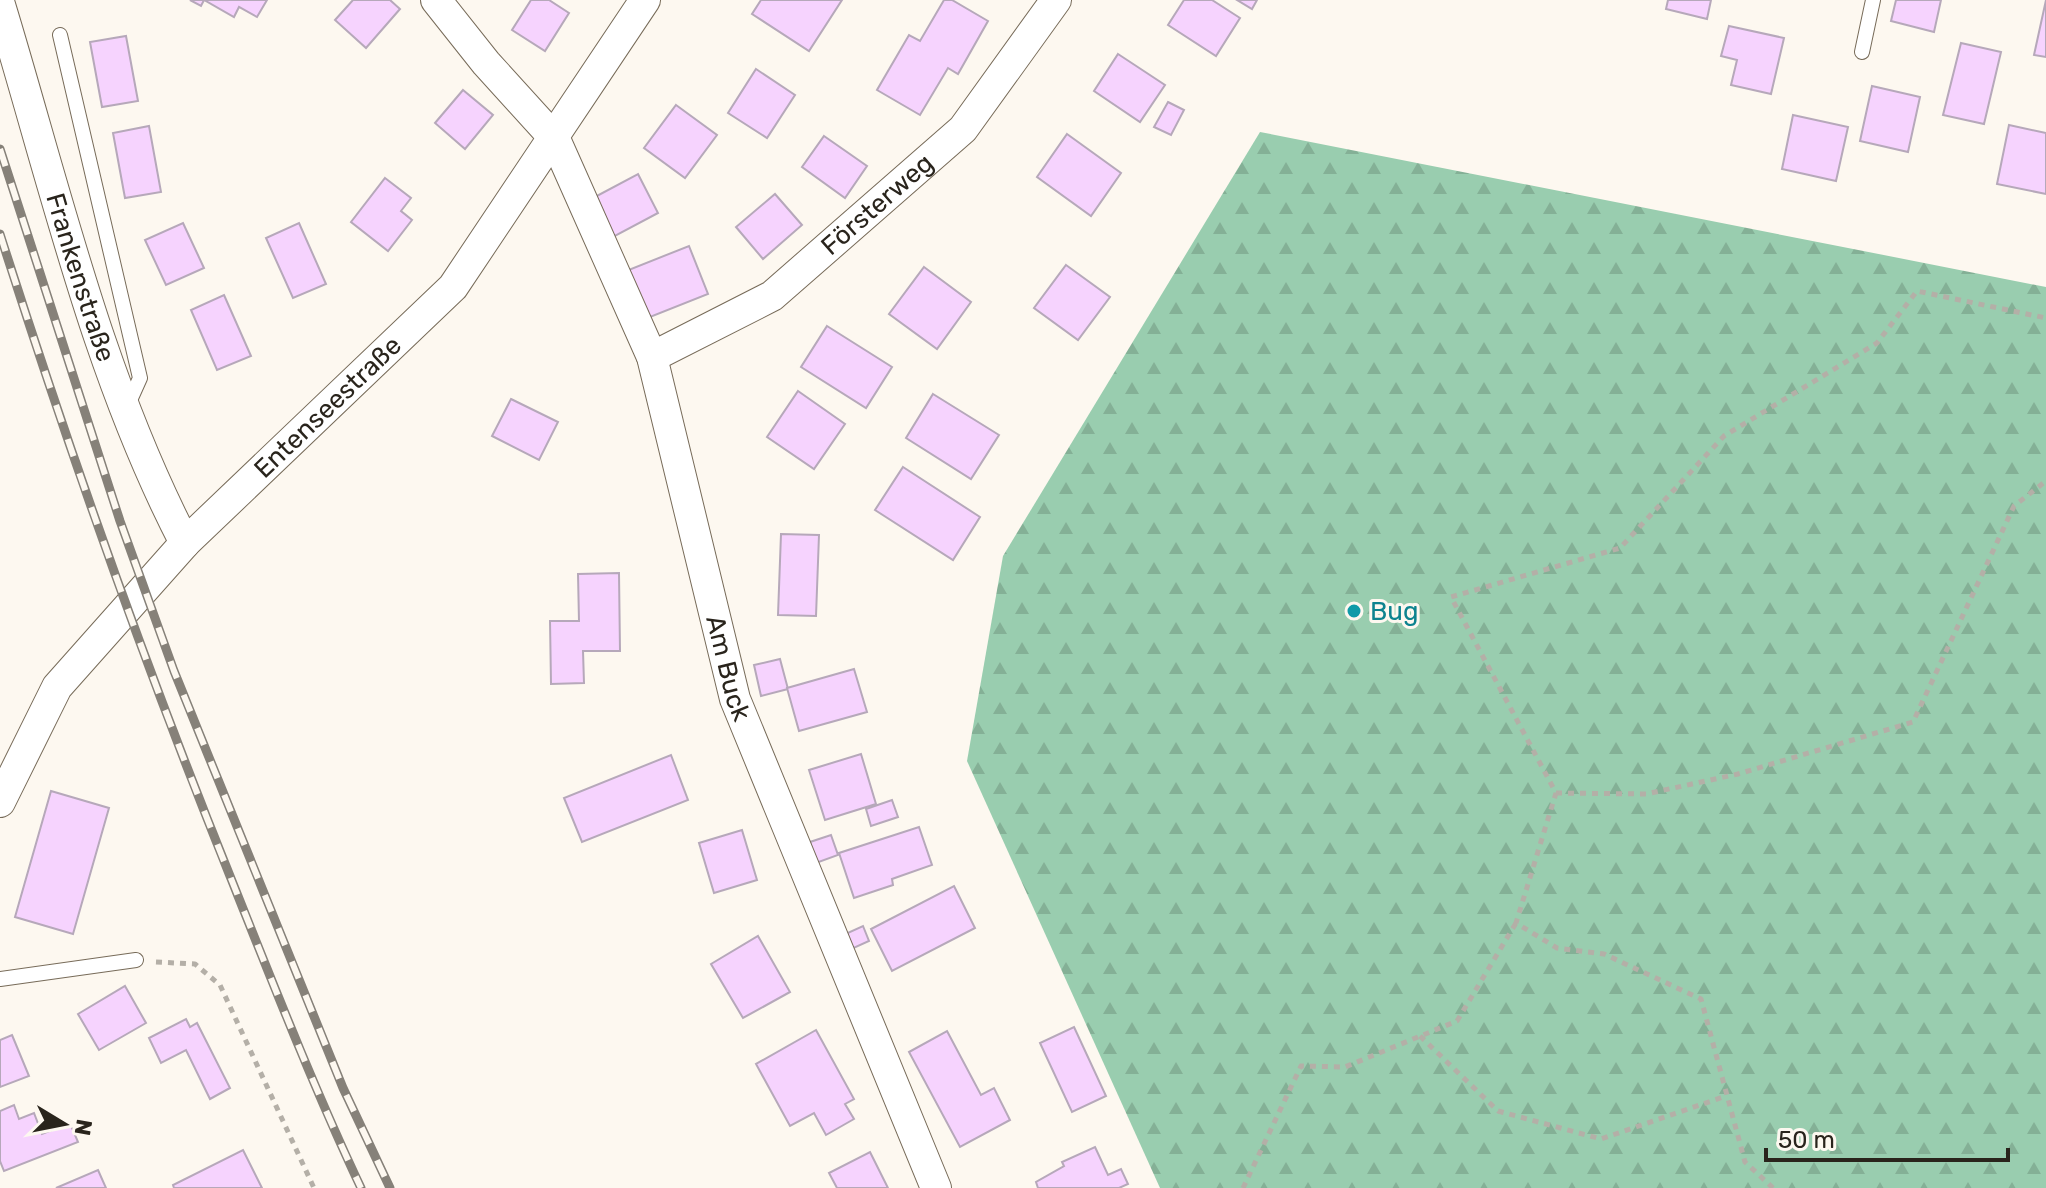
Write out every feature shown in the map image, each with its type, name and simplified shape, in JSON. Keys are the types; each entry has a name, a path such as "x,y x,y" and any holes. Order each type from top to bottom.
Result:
{"street":[{"name":"Am Buck","path":"436,0 486,63 555,139 652,357 735,699 936,1188"},
{"name":"Entenseestraße","path":"0,802 57,687 185,543 453,287 555,139 645,0"},
{"name":"Försterweg","path":"652,357 772,296 963,129 1056,0"},
{"name":"Frankenstraße","path":"0,5 95,330 126,411 185,543"}],"lane":[{"path":"1862,52 1873,0"},
{"path":"60,35 140,378 126,411"},
{"path":"0,979 136,960"}],"path":[{"path":"1243,1188 1301,1066 1345,1067 1457,1021 1516,923 1556,793 1451,597 1620,548 1724,436 1877,343 1917,291 2046,318"},
{"path":"1556,793 1646,794 1738,774 1913,722 2014,506 2046,481"},
{"path":"1516,923 1557,948 1604,954 1701,999 1745,1162 1773,1188"},
{"path":"136,960 195,964 220,985 314,1188"},
{"path":"1420,1036 1498,1111 1601,1139 1726,1096"}],"green space":[{"path":"1260,132 2046,287 2046,1188 1160,1188 967,761 1003,556"}],"building":[{"path":"190,0 204,0 201,6"},
{"path":"204,0 267,0 257,17 239,7 234,17"},
{"path":"353,0 390,0 400,9 366,48 335,20"},
{"path":"531,0 549,0 569,13 545,51 512,30"},
{"path":"761,0 842,0 809,51 752,14"},
{"path":"944,0 952,0 988,21 958,74 948,68 920,115 877,90 909,35 920,41"},
{"path":"1184,0 1212,0 1240,18 1216,56 1168,25"},
{"path":"1237,0 1257,0 1252,9"},
{"path":"1668,0 1711,0 1707,19 1666,9"},
{"path":"1896,0 1941,0 1934,32 1891,21"},
{"path":"2046,0 2046,57 2034,55"},
{"path":"1729,26 1784,38 1771,94 1731,85 1737,60 1721,56"},
{"path":"126,36 138,101 102,107 90,42"},
{"path":"1961,43 2001,52 1984,124 1943,115"},
{"path":"1118,54 1165,85 1140,122 1094,91"},
{"path":"756,69 795,95 767,138 728,113"},
{"path":"1872,86 1920,97 1908,152 1860,141"},
{"path":"463,90 493,115 465,149 435,123"},
{"path":"1168,102 1184,110 1171,135 1154,127"},
{"path":"676,105 717,135 685,178 644,148"},
{"path":"1793,115 1848,127 1836,181 1782,169"},
{"path":"2009,125 2046,133 2046,194 1997,184"},
{"path":"149,126 161,192 125,198 113,133"},
{"path":"1067,134 1121,173 1091,216 1037,177"},
{"path":"824,136 867,166 845,198 802,167"},
{"path":"638,174 658,213 613,237 593,198"},
{"path":"385,178 411,198 401,211 412,220 388,251 351,222"},
{"path":"775,194 802,225 763,259 736,227"},
{"path":"183,223 204,268 166,285 145,240"},
{"path":"299,223 326,284 293,298 266,238"},
{"path":"689,246 708,294 645,319 626,271"},
{"path":"1066,265 1110,297 1078,340 1034,308"},
{"path":"924,267 971,302 937,349 889,314"},
{"path":"224,295 251,356 217,370 191,310"},
{"path":"827,326 892,367 866,408 801,367"},
{"path":"798,391 845,424 814,469 767,437"},
{"path":"933,394 999,435 971,479 906,438"},
{"path":"511,399 558,422 539,460 492,436"},
{"path":"903,467 980,517 953,560 875,510"},
{"path":"781,534 819,535 816,616 778,615"},
{"path":"619,573 620,651 583,651 584,683 551,684 550,621 579,621 578,574"},
{"path":"780,659 788,689 761,696 754,665"},
{"path":"854,669 867,712 799,731 787,688"},
{"path":"861,754 876,804 825,820 809,770"},
{"path":"671,755 688,800 582,842 564,798"},
{"path":"51,791 109,808 73,934 15,917"},
{"path":"892,800 898,817 871,826 866,809"},
{"path":"919,827 932,865 892,879 893,885 854,898 839,853"},
{"path":"742,830 757,880 714,893 699,843"},
{"path":"831,835 838,855 816,863 810,842"},
{"path":"954,886 975,928 892,971 871,929"},
{"path":"863,926 869,941 847,951 841,936"},
{"path":"758,936 790,992 743,1018 711,964"},
{"path":"125,986 146,1023 99,1050 78,1014"},
{"path":"186,1019 190,1027 197,1023 230,1088 210,1099 186,1050 161,1063 149,1038"},
{"path":"1074,1027 1106,1096 1072,1112 1040,1043"},
{"path":"816,1030 854,1099 845,1104 854,1119 826,1135 814,1113 790,1126 756,1064"},
{"path":"947,1031 981,1095 994,1088 1010,1120 960,1147 909,1052"},
{"path":"12,1035 29,1076 0,1087 0,1040"},
{"path":"14,1105 19,1119 34,1113 42,1134 70,1123 78,1142 4,1171 0,1161 0,1111"},
{"path":"1095,1147 1108,1175 1121,1169 1128,1184 1119,1188 1038,1188 1036,1182 1064,1166 1062,1162"},
{"path":"243,1150 262,1188 174,1188 173,1185"},
{"path":"870,1152 888,1188 837,1188 829,1173"},
{"path":"98,1170 106,1188 56,1188"}],"railway":[{"path":"0,149 120,521 174,671 343,1088 390,1188"},
{"path":"0,234 81,477 168,717 293,1033 361,1188"}],"place":[{"name":"Bug","path":"1354,611"}]}
